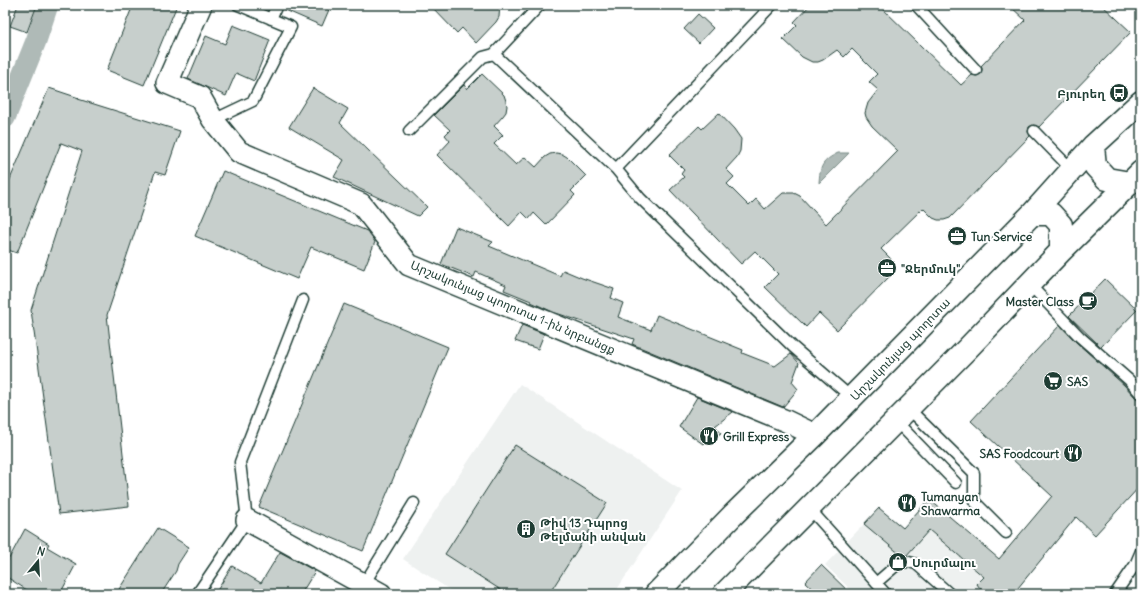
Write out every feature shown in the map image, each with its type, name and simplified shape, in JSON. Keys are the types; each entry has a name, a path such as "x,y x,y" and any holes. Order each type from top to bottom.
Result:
{"main road":[{"name":"Արշակունյաց պողոտա","path":"656,594 734,514 852,398 1032,214 1093,146 1141,102"},
{"path":"1093,146 1095,166 1107,179 1137,178"},
{"path":"724,594 1060,251 1137,178"},
{"path":"1032,214 1051,214 1061,225 1060,251"}],"street":[{"name":"Արշակունյաց պողոտա 1-ին նրբանցք","path":"202,5 167,83 200,97 213,120 239,152 362,204 409,265 786,421 815,435"},
{"path":"247,520 373,589"}],"lane":[{"path":"213,120 253,101 291,27 238,5"},
{"path":"271,19 277,5"},
{"path":"409,130 483,57 494,54 540,5"},
{"path":"616,169 772,5"},
{"path":"916,5 976,70"},
{"path":"494,54 616,169 640,198 787,342 852,398"},
{"path":"1034,131 1072,170"},
{"path":"1029,284 1080,337 1129,380 1141,394"},
{"path":"197,594 247,520 240,462 303,300"},
{"path":"902,414 956,483"},
{"path":"902,414 974,473 974,501 1006,533"},
{"path":"373,589 414,503"},
{"path":"809,508 886,594"},
{"path":"1115,594 1135,565 1141,551"},
{"path":"876,583 899,563 909,562 916,564 950,594"}],"shaded area":[{"path":"838,153 849,153 819,183 821,168 828,159"},
{"path":"520,384 682,491 614,594 456,594 403,559"},
{"name":"Սուրմալու","path":"864,524 904,558 929,530 982,576 977,584 984,594 855,594 825,565"}],"building":[{"path":"18,5 37,5 27,32 10,26"},
{"path":"133,5 177,5 144,85 107,70"},
{"path":"283,5 331,5 322,26 283,9"},
{"path":"430,5 500,5 499,17 476,43 462,28 457,33"},
{"path":"810,5 879,5 961,85 972,75 977,76 981,74 981,66 1025,20 1009,5 1102,5 1131,32 1039,127 1033,125 1029,127 1028,132 1030,136 950,218 938,220 933,218 923,208 881,249 892,262 893,267 890,276 837,330 819,313 806,327 765,287 778,274 755,251 741,264 670,190 684,177 681,174 684,170 669,155 699,126 702,129 719,113 741,139 740,151 737,157 726,169 734,177 727,184 749,206 756,199 765,209 783,193 794,193 800,196 826,224 898,151 872,126 866,117 865,113 868,103 878,90 869,82 877,74 852,49 844,57 837,50 823,60 812,62 802,57 783,39 797,25 794,22"},
{"path":"698,14 713,28 699,43 684,29"},
{"path":"233,25 270,40 254,81 236,73 226,96 188,79 206,36 225,44"},
{"path":"482,74 504,95 507,106 506,112 494,126 503,135 494,144 516,165 525,157 536,167 545,157 550,154 562,154 586,176 571,191 575,195 546,225 534,213 529,219 522,212 509,226 437,155 450,141 445,135 450,130 434,115 464,85 467,89"},
{"path":"49,88 79,98 78,99 180,131 165,175 155,172 107,315 129,506 59,514 31,310 82,151 61,143 17,253 5,249 5,191"},
{"path":"313,88 348,109 340,123 427,207 418,216 334,177 344,160 289,127"},
{"path":"223,171 367,231 375,242 364,269 311,247 297,279 195,236"},
{"path":"456,227 493,242 489,246 560,276 563,270 614,289 611,298 623,303 618,317 651,330 657,315 743,350 742,353 775,366 791,354 799,363 792,382 798,389 783,407 632,344 634,339 553,312 504,290 506,285 476,272 474,277 441,264"},
{"path":"1105,279 1137,310 1101,347 1069,316"},
{"path":"344,304 448,347 363,551 259,507"},
{"path":"522,325 544,334 538,349 515,341"},
{"name":"SAS Foodcourt","path":"1060,325 1136,398 1141,400 1141,485 1095,535 1076,517 1013,594 984,594 977,584 984,577 929,530 906,556 902,556 864,524 879,508 903,528 929,499 999,559 1052,496 971,421"},
{"path":"697,397 733,412 715,426 721,433 703,444 679,427"},
{"name":"Թիվ 13 Դպրոց Թելմանի անվան","path":"515,445 607,503 549,594 507,594 445,554"},
{"path":"158,528 189,547 178,564 176,571 161,594 116,594"},
{"path":"25,529 49,544 47,547 76,564 60,594 36,594 5,576 5,566"},
{"path":"280,552 315,571 301,594 215,594 232,566 261,583"},
{"path":"821,565 851,594 818,594 805,582"}],"waterway":[{"path":"5,118 36,41 48,5"}],"place":[{"name":"Բյուրեղ","path":"1119,93"},
{"name":"Tun Service","path":"957,236"},
{"name":"\"Ջերմուկ\"","path":"887,268"},
{"name":"Master Class","path":"1088,301"},
{"name":"SAS","path":"1053,381"},
{"name":"Grill Express","path":"709,436"},
{"name":"SAS Foodcourt","path":"1073,453"},
{"name":"Tumanyan Shawarma","path":"907,503"},
{"name":"Թիվ 13 Դպրոց Թելմանի անվան","path":"526,529"},
{"name":"Սուրմալու","path":"898,562"}]}
